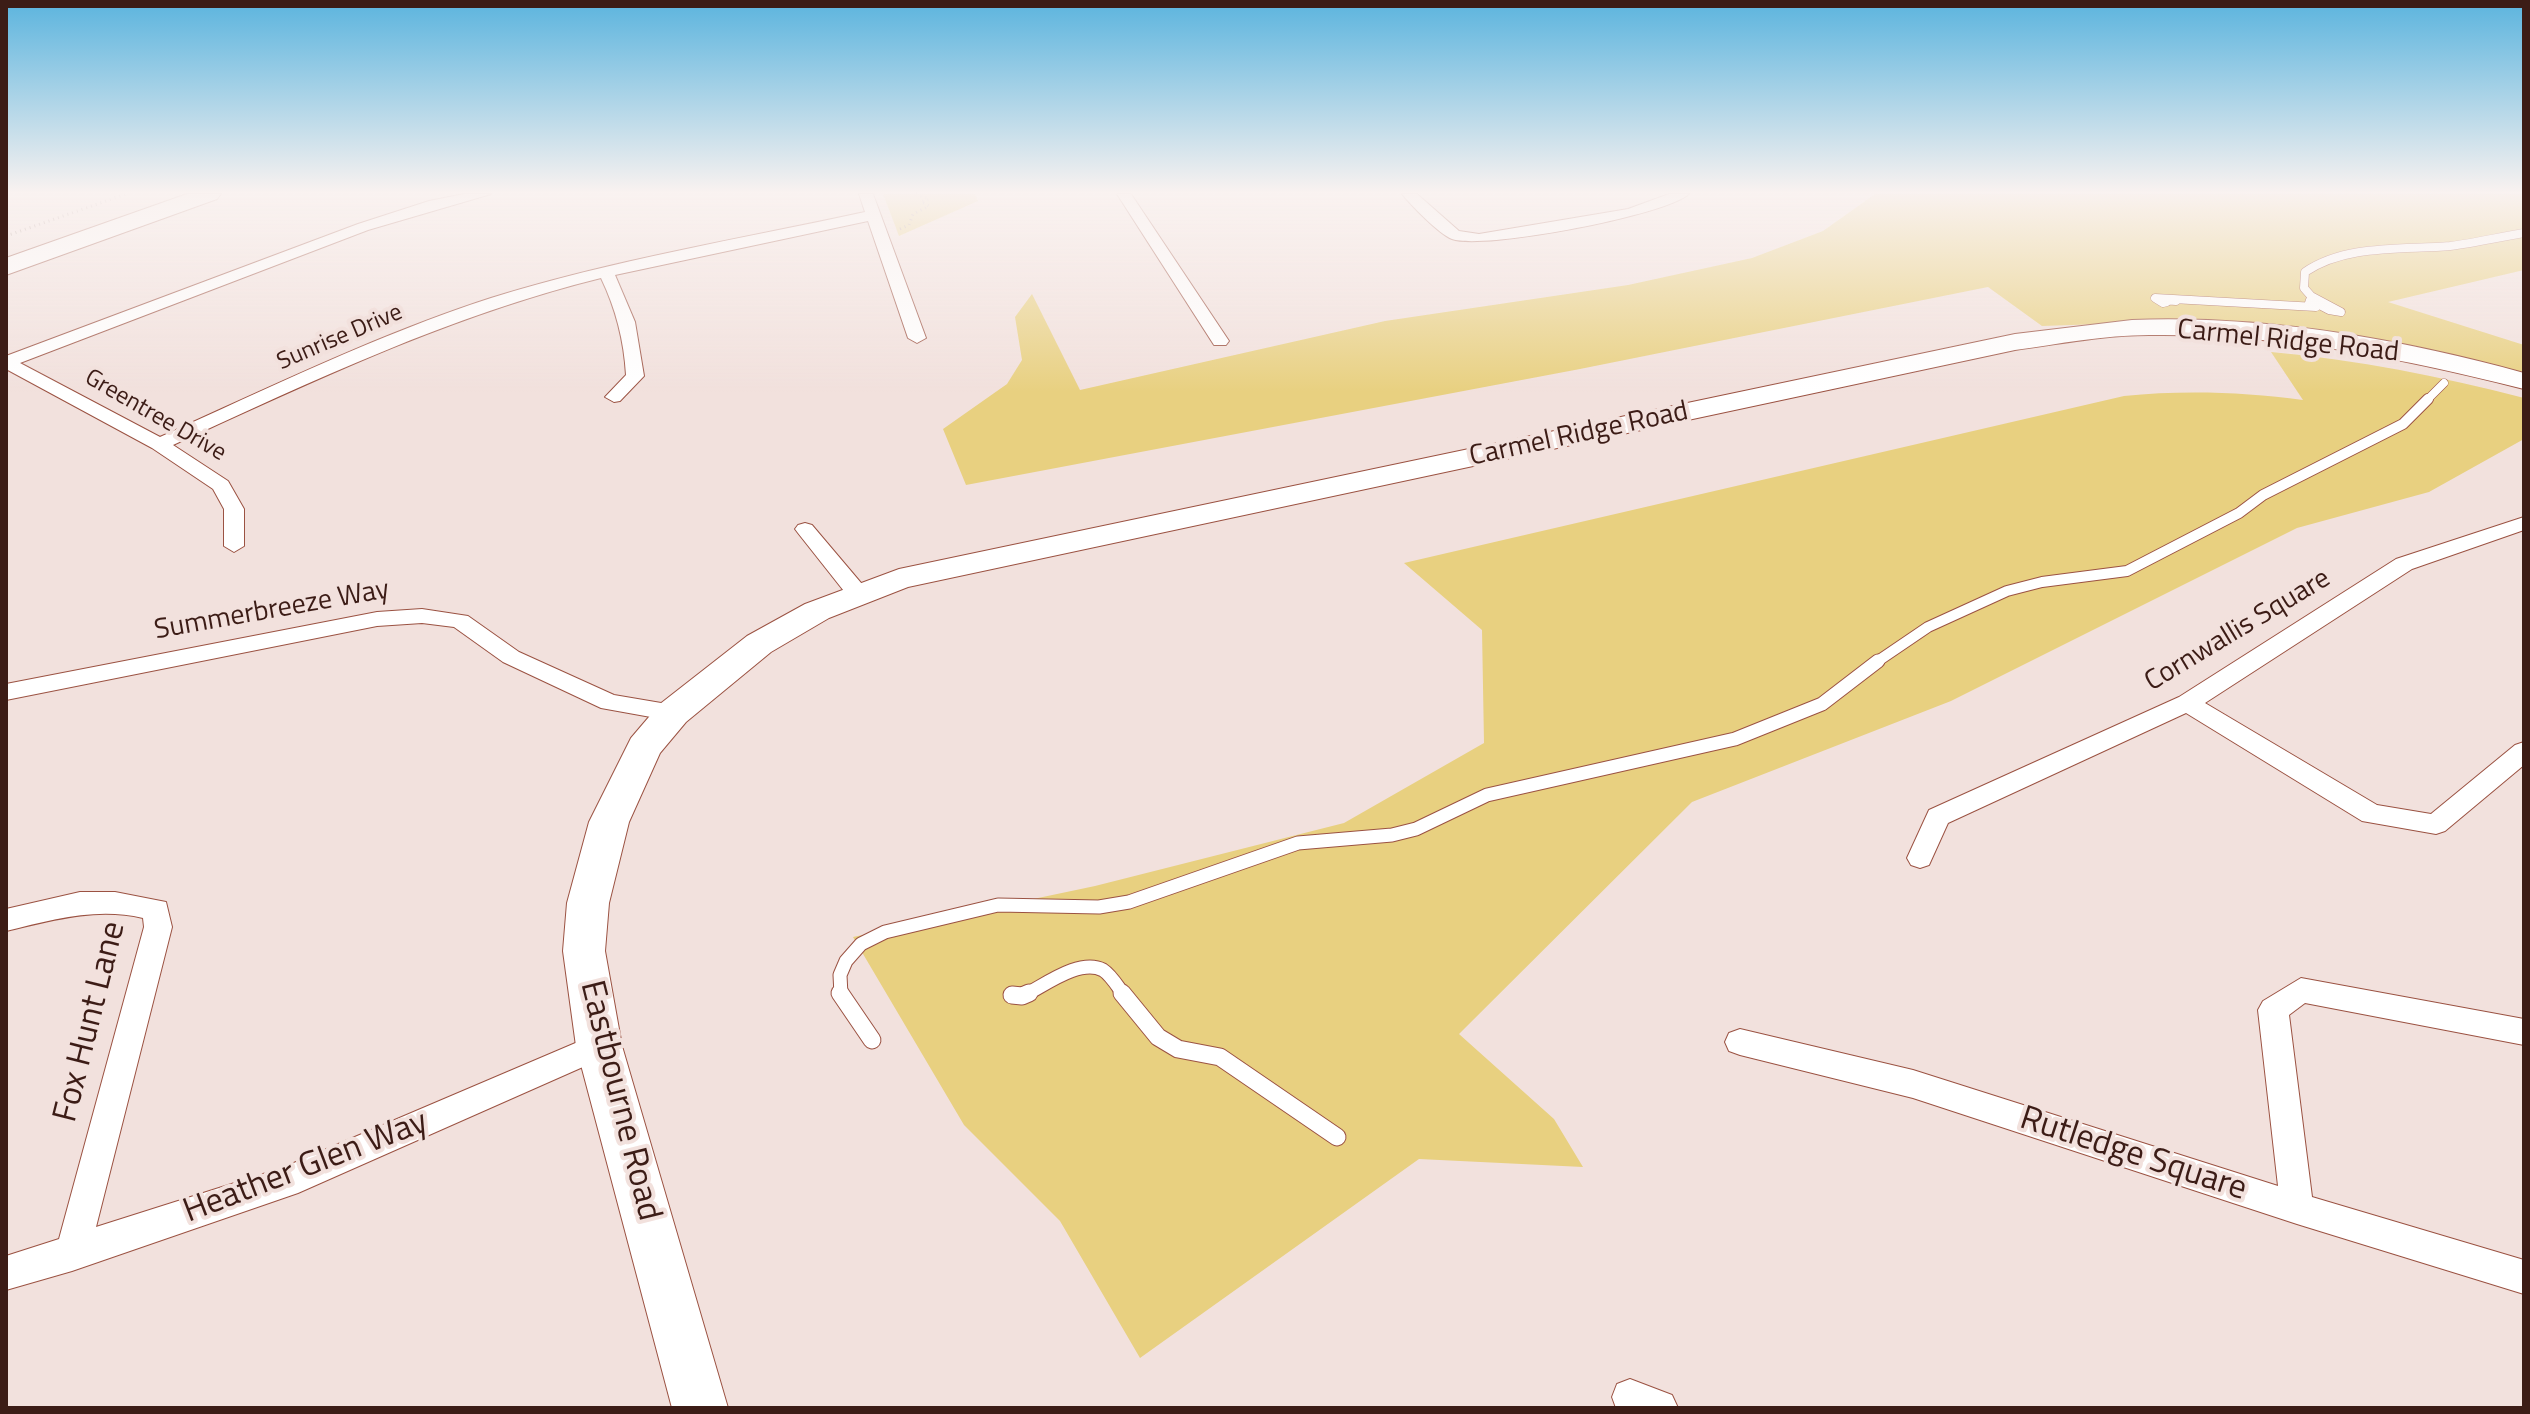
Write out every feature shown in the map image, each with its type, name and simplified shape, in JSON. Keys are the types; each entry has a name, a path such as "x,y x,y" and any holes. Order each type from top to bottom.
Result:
{"main road":[{"path":"6,267 26,260"}],"street":[{"path":"6,362 276,260"},
{"name":"Sunrise Drive","path":"159,444 436,323 499,301 662,260"},
{"path":"889,260 917,338"},
{"path":"1170,260 1220,341"},
{"path":"606,272 620,298 634,358 635,376 614,397"},
{"name":"Carmel Ridge Road","path":"673,713 759,644 817,611 899,579 2015,342 2150,327 2249,332 2388,350 2524,381"},
{"name":"Greentree Drive","path":"6,362 159,444 221,485 234,509 234,546"},
{"name":"Cornwallis Square","path":"1920,858 1938,817 2187,703 2404,564 2524,523"},
{"path":"805,529 859,595"},
{"name":"Summerbreeze Way","path":"6,692 377,619 422,616 460,621 511,657 609,702 673,713"},
{"path":"2187,703 2371,814 2436,824 2524,751"},
{"name":"Eastbourne Road","path":"673,713 644,747 609,822 588,903 584,951 599,1046 694,1405"},
{"name":"Fox Hunt Lane","path":"6,920 85,900 123,901 156,910 158,927 72,1254"},
{"path":"2297,1208 2273,1010 2301,990 2524,1032"},
{"name":"Rutledge Square","path":"1740,1042 1913,1084 2297,1208 2524,1277"},
{"name":"Heather Glen Way","path":"6,1273 286,1182 599,1046"}],"lane":[{"path":"2176,301 2162,300 2167,302 2163,303 2155,298 2316,307 2309,303 2310,300 2329,310 2341,312 2311,296 2304,288 2305,272 2310,266 2327,260"},
{"path":"872,1040 840,993 840,975 846,961 861,944 885,932 998,905 1099,907 1129,902 1298,843 1392,835 1416,829 1487,795 1735,739 1822,704 1861,672 1928,627 2007,591 2042,582 2127,571 2158,556 2239,513 2263,495 2403,424 2444,383"},
{"path":"1012,995 1022,996 1072,971 1091,966 1105,971 1158,1037 1178,1049 1220,1057 1337,1137"}],"shaded area":[{"path":"1743,260 2524,260 2524,270 2388,302 2524,345 2524,372 2315,334 2163,322 2042,326 1988,287 1580,369 966,485 943,429 1007,384 1022,360 1015,317 1032,294 1080,390 1385,321 1628,285"},
{"path":"2271,352 2399,370 2524,398 2524,439 2429,492 2297,528 1951,701 1692,802 1459,1034 1554,1119 1583,1167 1419,1159 1140,1358 1060,1221 964,1125 853,937 1095,886 1344,823 1484,743 1482,630 1404,563 2124,396 2214,393 2303,400"}]}
